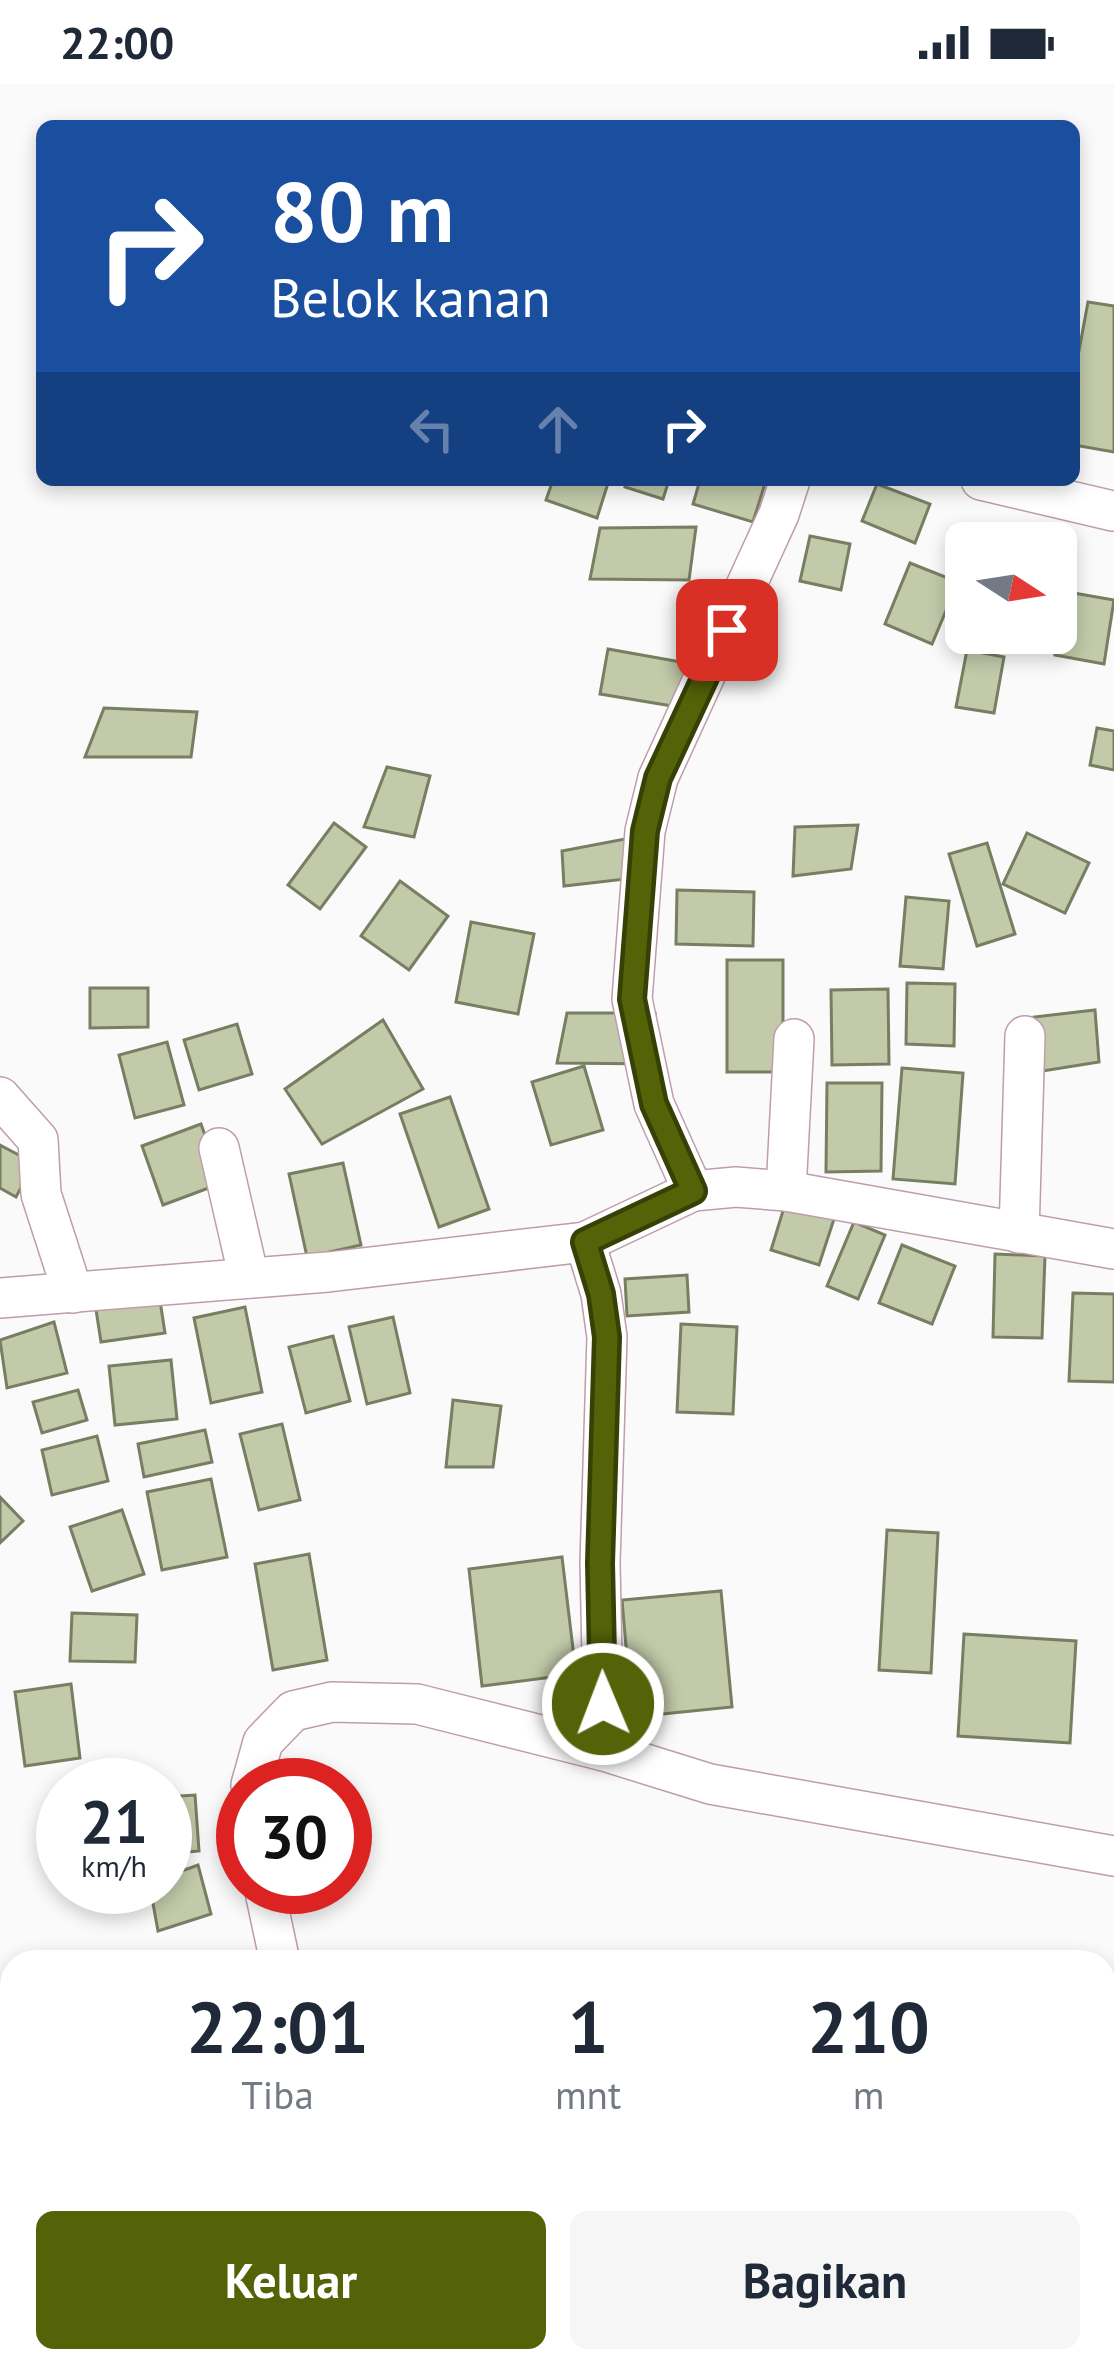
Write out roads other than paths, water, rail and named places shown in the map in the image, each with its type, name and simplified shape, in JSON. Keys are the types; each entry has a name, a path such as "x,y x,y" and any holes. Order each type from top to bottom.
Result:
{"street":[{"path":"693,1191 654,1104 632,999 645,831 658,778 788,486"},
{"path":"1007,486 1113,511"},
{"path":"1019,1233 1025,1036"},
{"path":"786,1191 794,1040"},
{"path":"0,1097 38,1140 41,1194 73,1293"},
{"path":"219,1148 249,1278"},
{"path":"0,1298 249,1278 585,1242 693,1191 736,1187 786,1191 1114,1249"},
{"path":"585,1242 601,1294 607,1337 600,1563 604,1751"},
{"path":"259,1758 263,1742 293,1711 332,1702 417,1704 604,1751 710,1784 1114,1856"},
{"path":"270,1914 277,1950"}]}
